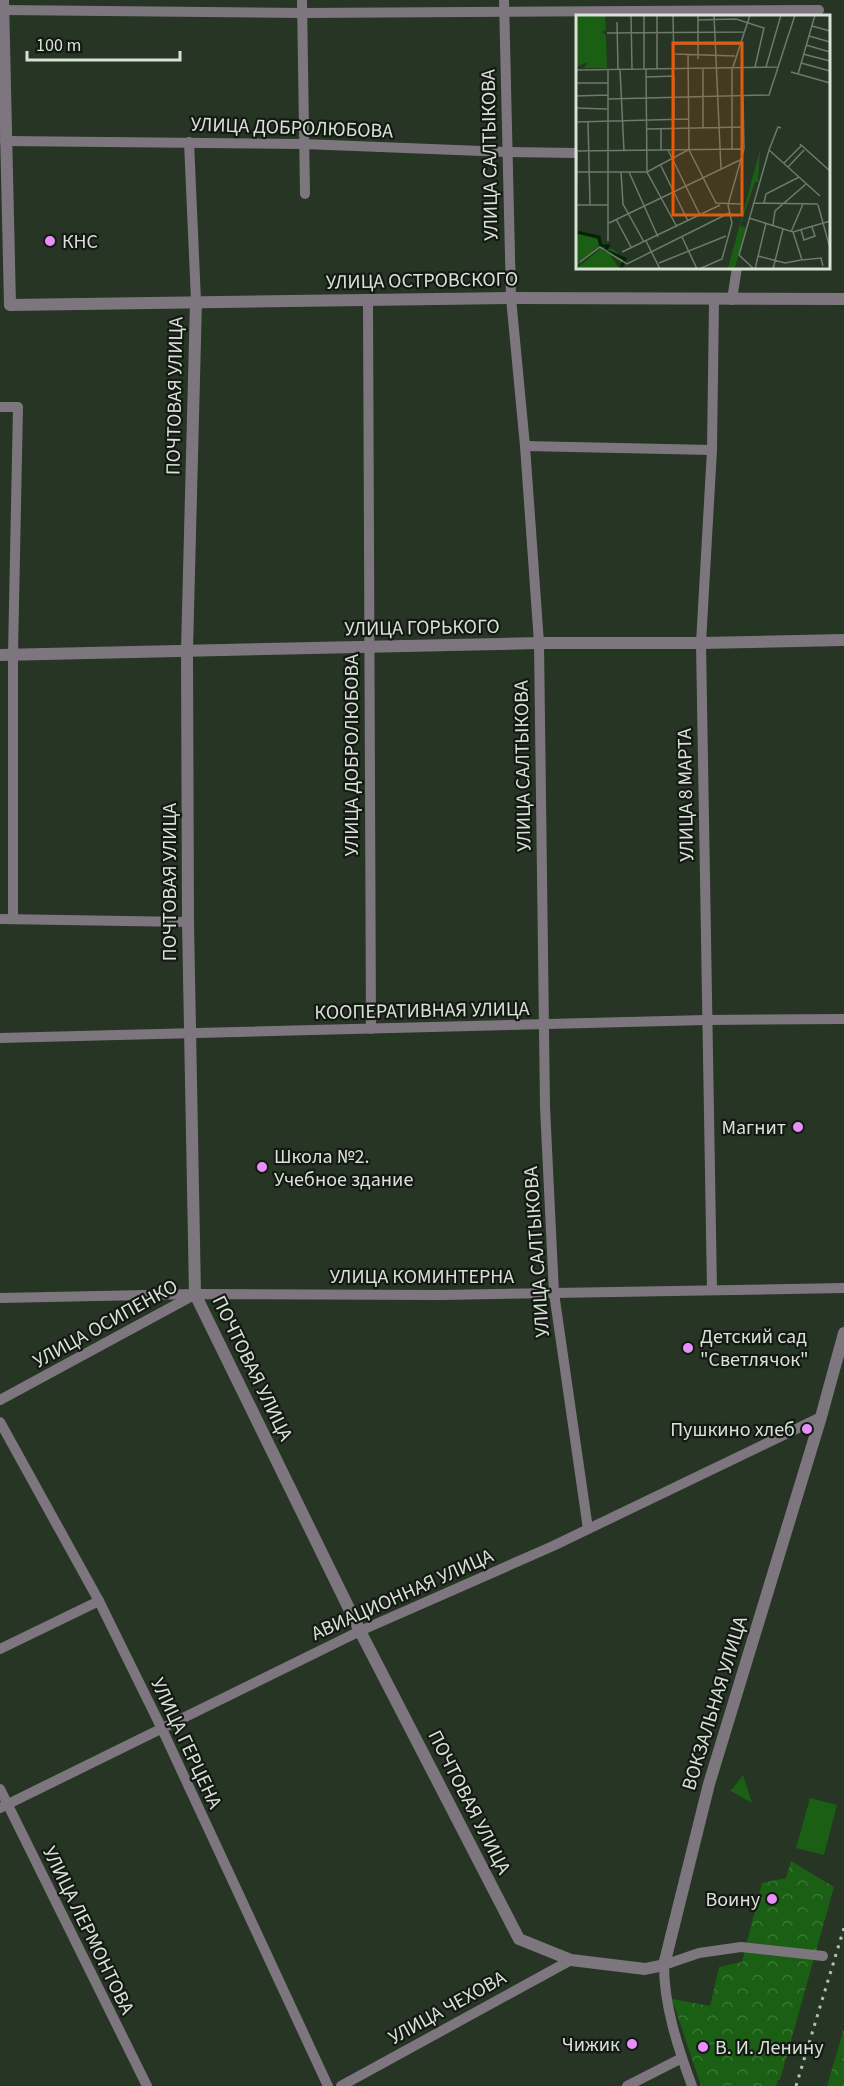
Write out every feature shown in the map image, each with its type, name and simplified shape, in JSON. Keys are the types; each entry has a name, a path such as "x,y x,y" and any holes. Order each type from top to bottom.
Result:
{"street":[{"path":"302,0 305,194"},
{"path":"5,305 3,5 302,13 504,6 819,9"},
{"name":"УЛИЦА САЛТЫКОВА","path":"504,6 510,298 525,446 539,643 545,1107 554,1293 588,1529"},
{"name":"УЛИЦА ДОБРОЛЮБОВА","path":"5,141 304,144 576,153"},
{"path":"189,142 196,301"},
{"path":"732,300 737,268"},
{"name":"УЛИЦА ОСТРОВСКОГО","path":"5,305 510,298 844,299"},
{"name":"УЛИЦА 8 МАРТА","path":"712,1290 701,643 712,450 714,300"},
{"name":"ПОЧТОВАЯ УЛИЦА","path":"196,301 188,650 188,922 195,1294 360,1631 519,1939 572,1960 645,1969 699,1953 741,1947 823,1956"},
{"name":"УЛИЦА ДОБРОЛЮБОВА","path":"368,301 371,1029"},
{"path":"0,407 18,407 13,654 13,919"},
{"path":"525,446 712,450"},
{"name":"УЛИЦА ГОРЬКОГО","path":"0,655 539,643 844,640"},
{"path":"0,919 188,922"},
{"name":"КООПЕРАТИВНАЯ УЛИЦА","path":"0,1038 544,1026 706,1020 844,1019"},
{"name":"УЛИЦА КОМИНТЕРНА","path":"0,1298 195,1294 441,1295 844,1288"},
{"name":"УЛИЦА ОСИПЕНКО","path":"0,1400 195,1294"},
{"name":"ВОКЗАЛЬНАЯ УЛИЦА","path":"692,2086 664,1991 664,1965 709,1784 821,1417 844,1333"},
{"name":"АВИАЦИОННАЯ УЛИЦА","path":"4,1806 360,1631 588,1529 821,1417"},
{"name":"УЛИЦА ГЕРЦЕНА","path":"0,1422 99,1601 162,1729 328,2086"},
{"path":"0,1649 99,1601"},
{"name":"УЛИЦА ЛЕРМОНТОВА","path":"0,1789 4,1806 147,2086"},
{"name":"УЛИЦА ЧЕХОВА","path":"341,2086 572,1960"},
{"path":"627,2086 682,2058"}],"green space":[{"path":"743,1775 752,1803 731,1791"},
{"path":"810,1798 837,1805 824,1855 796,1848"},
{"path":"791,1861 834,1887 780,2080 776,2086 701,2086 672,1999 710,2006 719,1967 742,1962 762,1883 786,1878"},
{"path":"844,2029 844,2086 827,2086"}],"railway":[{"path":"796,2086 844,1928"}],"place":[{"name":"КНС","path":"50,241"},
{"name":"Магнит","path":"798,1127"},
{"name":"Школа №2. Учебное здание","path":"262,1167"},
{"name":"Детский сад \"Светлячок\"","path":"688,1348"},
{"name":"Пушкино хлеб","path":"807,1429"},
{"name":"Воину","path":"772,1899"},
{"name":"Чижик","path":"632,2044"},
{"name":"В. И. Ленину","path":"703,2047"}]}
